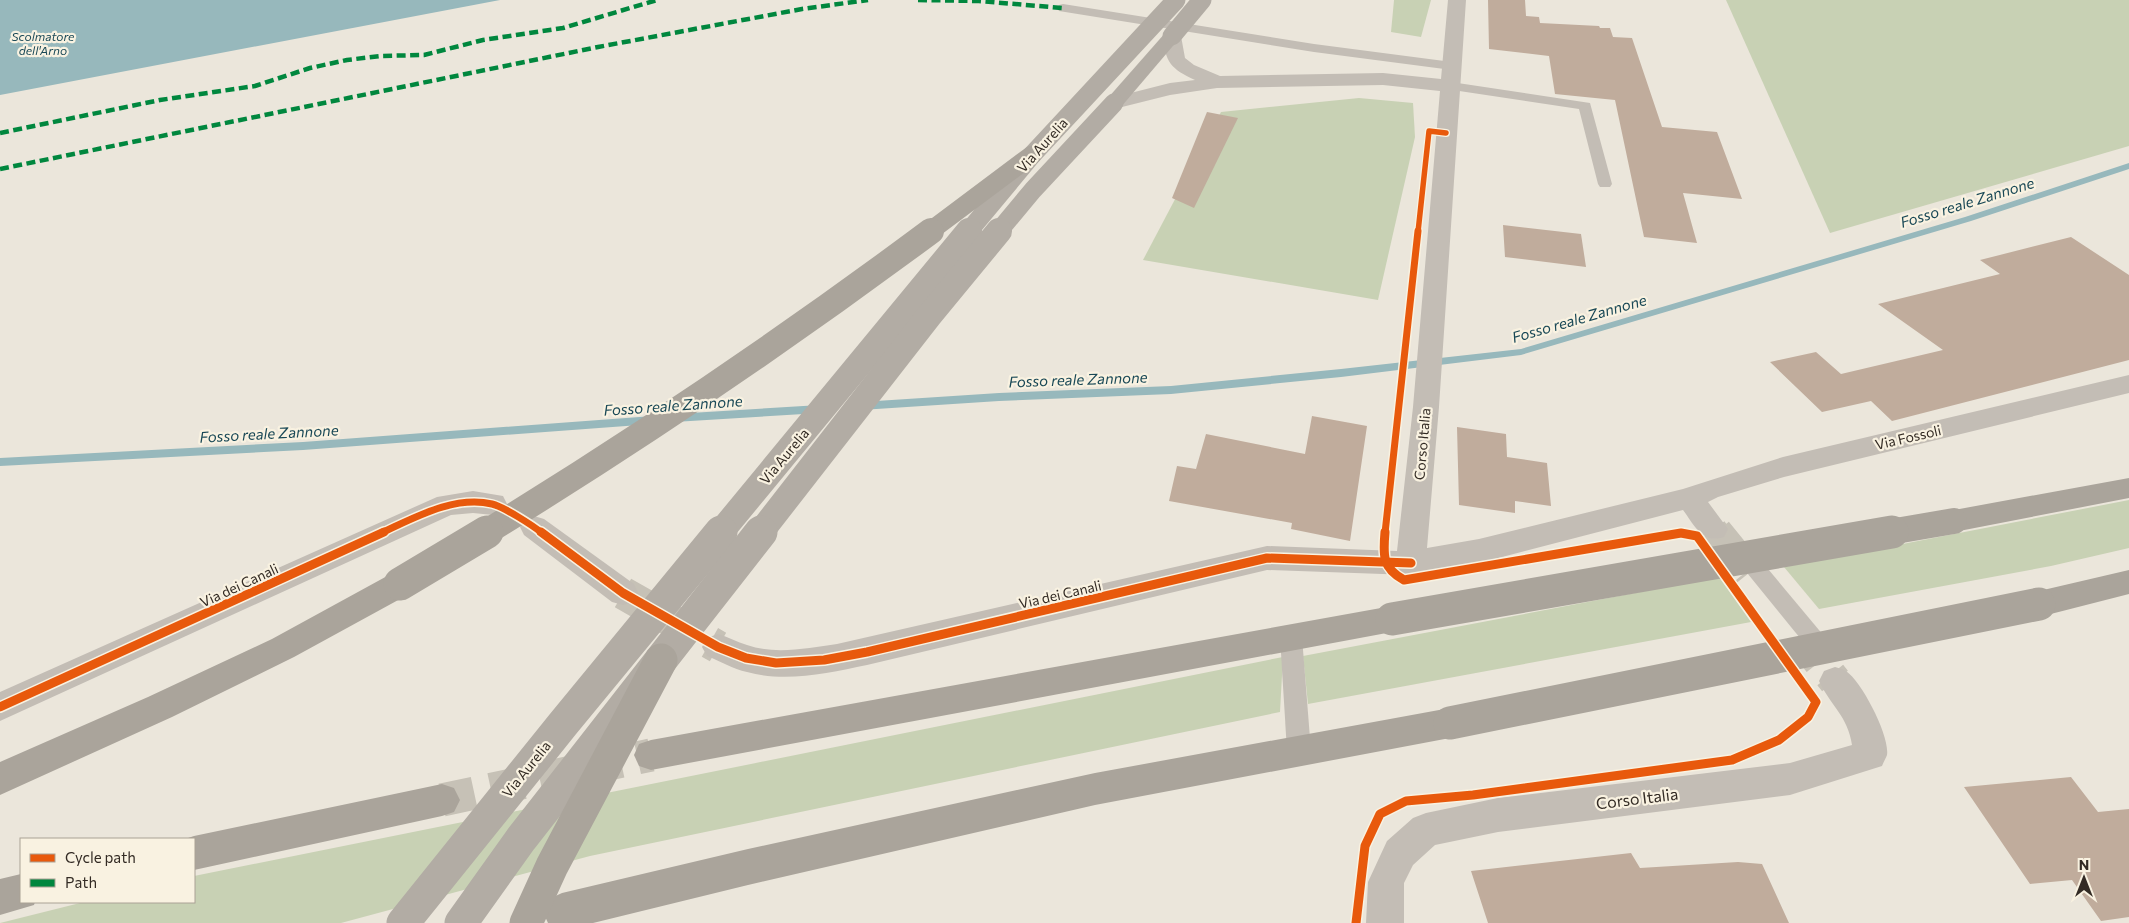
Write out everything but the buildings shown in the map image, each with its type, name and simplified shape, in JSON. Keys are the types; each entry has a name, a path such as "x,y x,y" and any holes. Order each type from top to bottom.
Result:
{"highway":[{"path":"0,779 160,707 283,648 400,584 548,495 694,400 834,302 1032,155"},
{"path":"652,755 1291,637 1954,521 2129,488"},
{"path":"562,912 758,865 1095,789 1450,723 2039,604 2129,582"},
{"path":"526,923 552,866 661,660"},
{"path":"195,853 442,800"},
{"path":"0,897 20,892"}],"main road":[{"name":"Via Aurelia","path":"403,923 563,724 1032,155 1176,0"},
{"name":"Via Aurelia","path":"461,923 521,839 929,316 1033,190 1114,103 1202,0"}],"street":[{"name":"Corso Italia","path":"1411,563 1426,407 1457,0"},
{"path":"1172,36 1174,55 1182,64 1217,82"},
{"path":"1114,103 1170,89 1217,82 1383,79 1451,86"},
{"name":"Via Fossoli","path":"1690,498 1708,490 1783,467 2129,384"},
{"path":"1411,563 1480,551 1690,498 1714,529"},
{"name":"Via dei Canali","path":"0,707 439,508 473,502 493,504"},
{"path":"534,527 623,594"},
{"name":"Via dei Canali","path":"718,646 746,658 776,663 824,660 868,652 1267,558 1411,563"},
{"name":"Corso Italia","path":"1385,923 1386,882 1400,853 1426,830 1498,815 1790,779 1870,755 1868,732 1853,703 1835,681"}],"lane":[{"path":"1064,8 1314,48 1452,66"},
{"path":"1451,86 1585,106 1605,184"},
{"path":"1746,557 1821,648"},
{"path":"1291,637 1299,751"}],"green space":[{"path":"1394,0 1431,0 1421,37 1391,32"},
{"path":"1726,0 2129,0 2129,146 1830,233"},
{"path":"1359,98 1413,103 1415,137 1378,300 1143,260 1221,112"},
{"path":"2129,500 2129,548 2051,566 1819,609 1784,567"},
{"path":"1719,577 1751,622 1308,704 1303,656"},
{"path":"1283,657 1280,712 590,856 341,923 0,923 80,903 195,903 195,876"}],"water":[{"name":"Scolmatore dell'Arno","path":"0,0 500,0 0,95"}],"waterway":[{"name":"Fosso reale Zannone","path":"861,406 999,397 1171,390 1521,352 1968,219 2129,166"},
{"name":"Fosso reale Zannone","path":"674,418 820,409"},
{"name":"Fosso reale Zannone","path":"0,462 303,446 653,420"}],"tunnel":[{"path":"1714,529 1717,533"},
{"path":"1716,532 1749,573"},
{"path":"623,593 718,647"},
{"path":"1799,636 1835,681"},
{"path":"442,800 651,755"}],"marked path":[{"path":"0,133 160,100 255,86 310,68 347,60 380,56 424,55 483,40 563,28 657,0"},
{"path":"0,169 598,47 802,9 868,0"},
{"path":"918,0 979,1 1063,8"}],"cycle path":[{"path":"1356,923 1365,846 1380,814 1406,801 1473,795 1732,760 1779,740 1808,717 1816,702 1697,536 1681,533 1404,580 1391,572 1385,557 1385,535 1429,131 1446,133"},
{"path":"0,707 403,523 447,505 473,502 493,504 534,527 623,593 718,647 746,658 776,663 824,660 867,652 1267,558 1411,563"}]}
